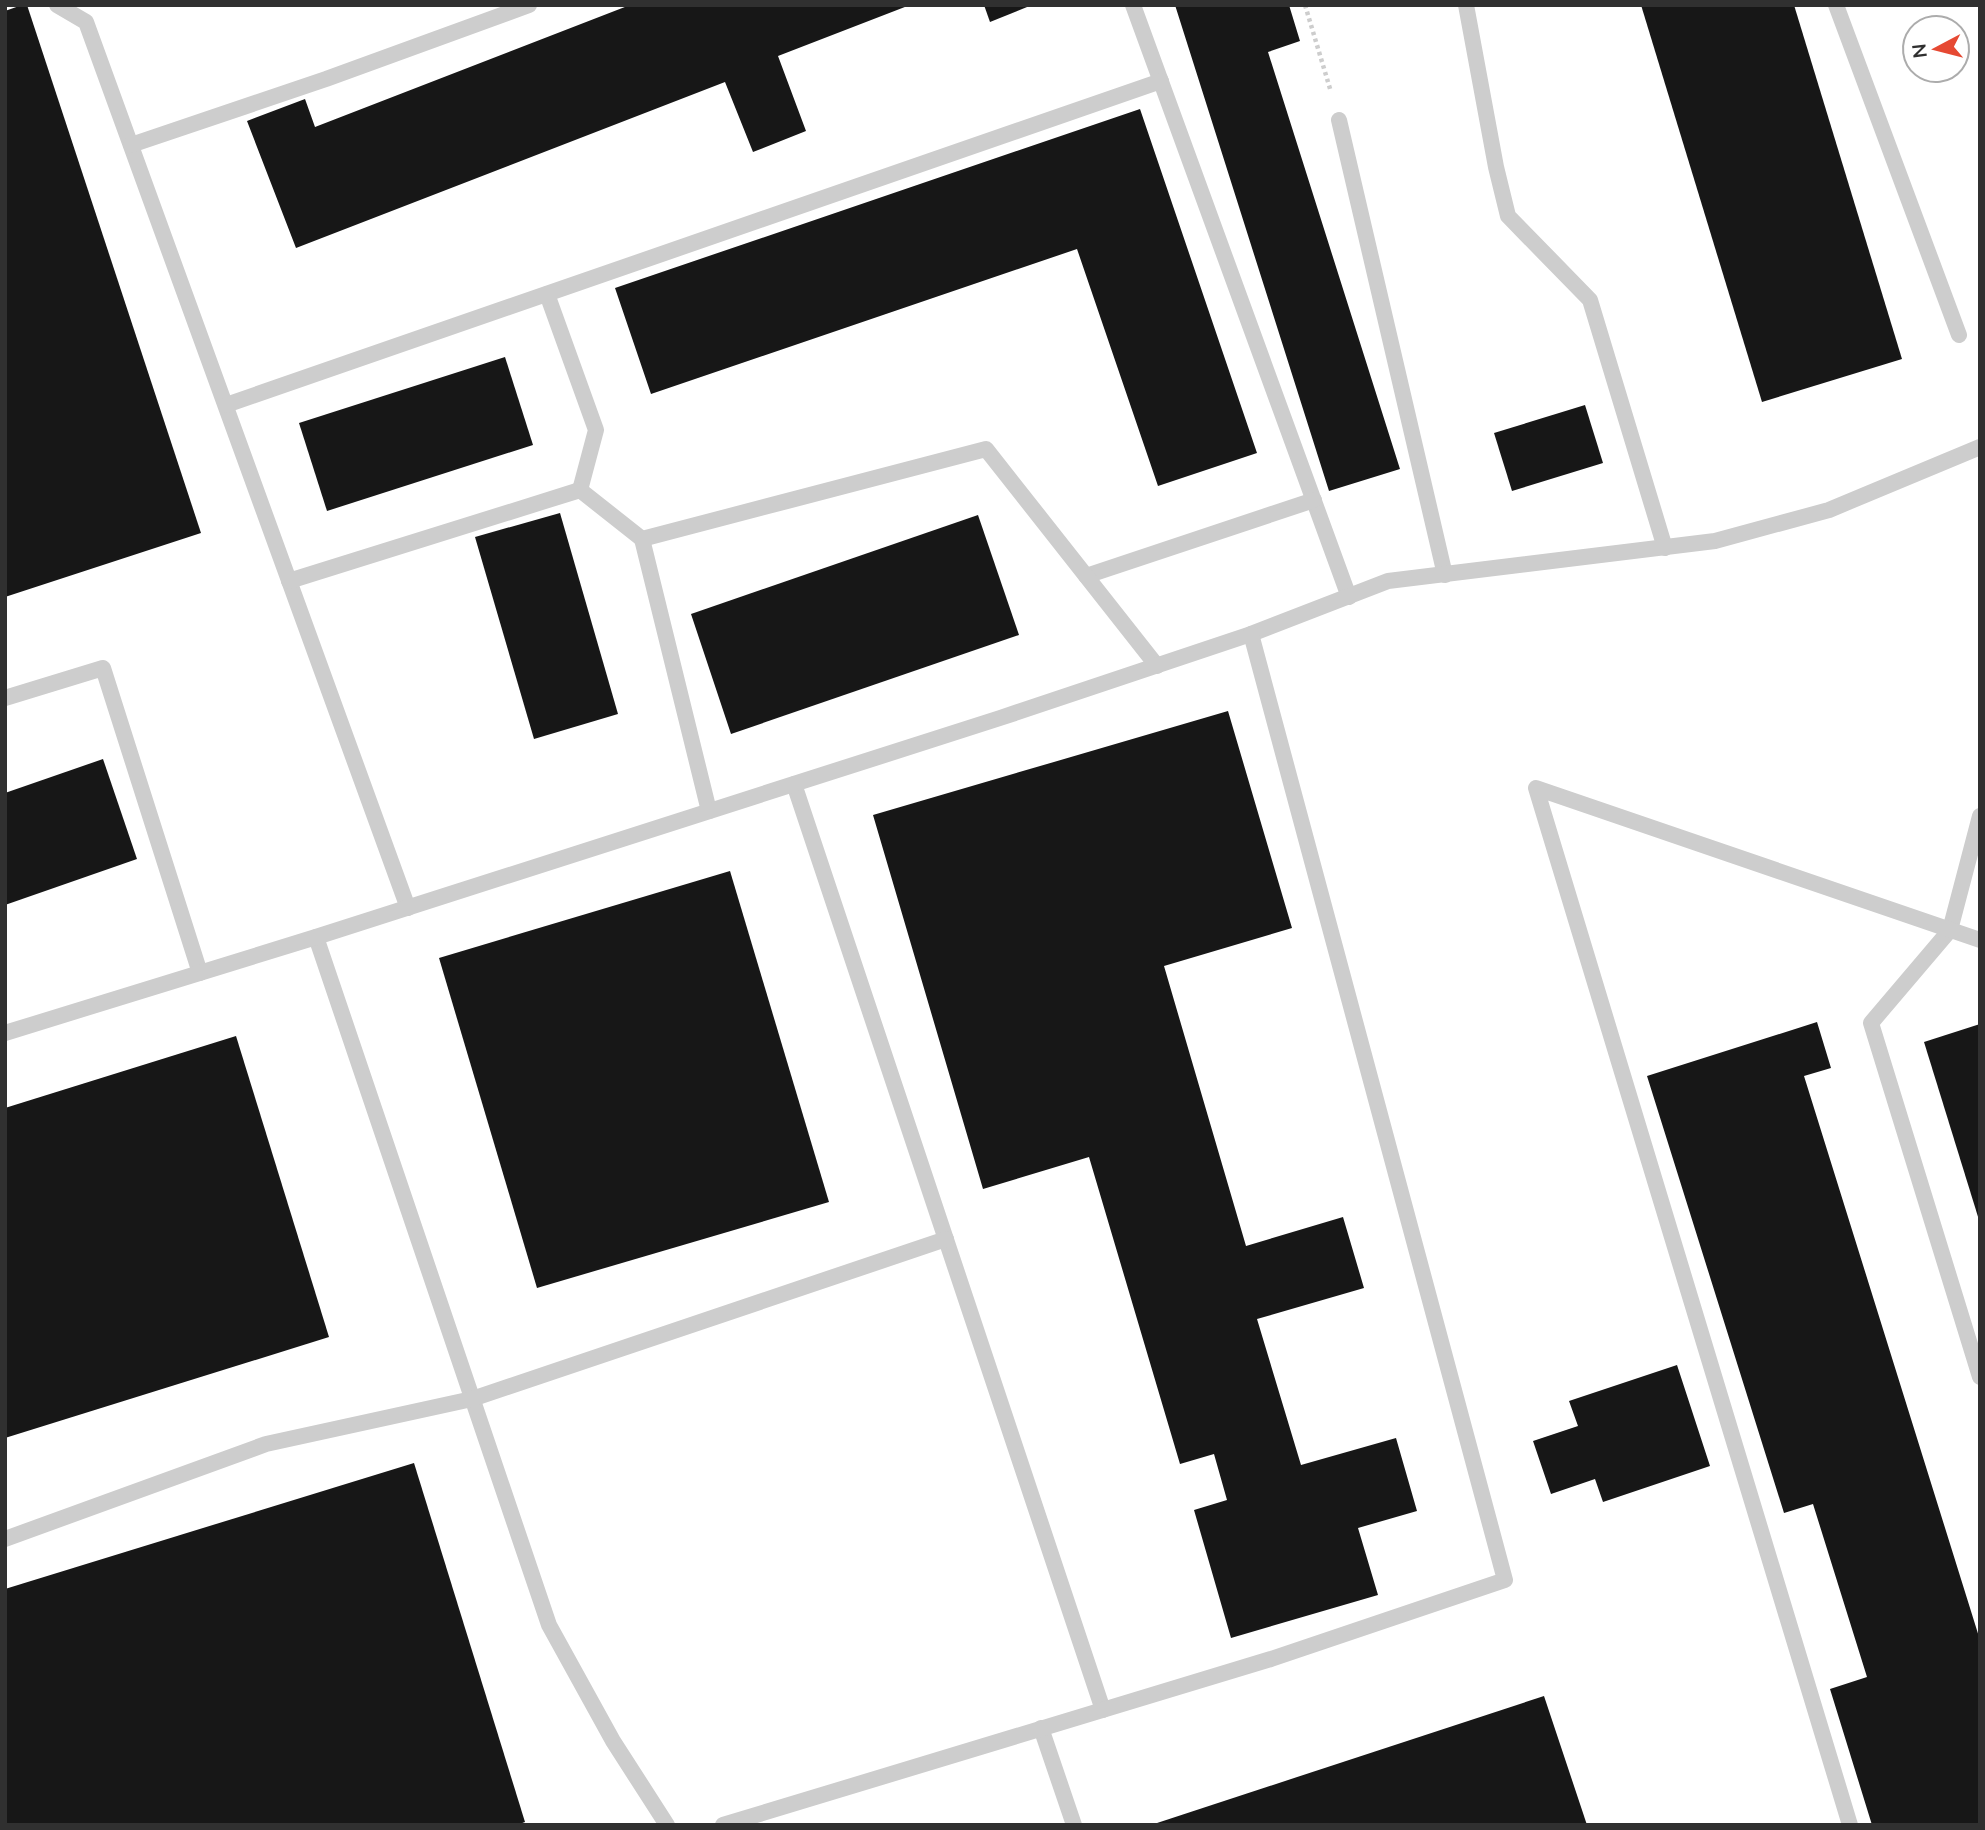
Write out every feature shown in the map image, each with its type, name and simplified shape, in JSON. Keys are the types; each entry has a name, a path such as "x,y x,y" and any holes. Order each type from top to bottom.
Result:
{"lane":[{"path":"57,5 86,22 408,908"},
{"path":"131,145 326,79 529,5"},
{"path":"1133,5 1349,597"},
{"path":"1466,5 1496,167 1508,216 1590,300 1665,548"},
{"path":"1836,5 1900,183 1959,335"},
{"path":"226,405 1161,81"},
{"path":"1339,120 1445,575"},
{"path":"547,294 596,430 580,490"},
{"path":"5,1032 408,908 1157,666 1251,634 1388,581 1715,541 1829,510 1980,447"},
{"path":"642,539 986,449 1157,666"},
{"path":"580,490 642,539 709,811"},
{"path":"289,581 580,490"},
{"path":"1086,576 1314,500"},
{"path":"723,1825 1271,1659 1505,1580 1251,634"},
{"path":"5,698 103,668 200,973"},
{"path":"794,783 1103,1710"},
{"path":"1850,1825 1536,788 1980,940"},
{"path":"1980,816 1950,930 1871,1023 1980,1377"},
{"path":"316,937 549,1625 613,1741 667,1825"},
{"path":"5,1539 266,1444 472,1399 946,1239"},
{"path":"1041,1728 1074,1825"}],"path":[{"path":"1305,5 1339,120"}],"building":[{"path":"27,5 201,533 5,597 5,11"},
{"path":"630,5 910,5 778,56 806,131 753,152 725,82 296,248 247,121 305,99 315,127"},
{"path":"984,5 1032,5 990,22"},
{"path":"1175,5 1289,5 1300,41 1268,52 1400,469 1329,491"},
{"path":"1641,5 1794,5 1902,359 1762,402"},
{"path":"1140,109 1257,453 1158,486 1077,249 651,394 615,288"},
{"path":"505,357 533,445 327,511 299,423"},
{"path":"1585,405 1603,463 1512,491 1494,433"},
{"path":"560,513 618,714 534,739 475,537"},
{"path":"978,515 1019,635 731,734 691,614"},
{"path":"1228,711 1292,928 1164,966 1246,1246 1343,1217 1364,1288 1257,1319 1301,1465 1396,1438 1417,1511 1358,1528 1378,1595 1231,1638 1194,1510 1227,1500 1214,1454 1180,1464 1089,1157 983,1189 873,815"},
{"path":"103,759 137,859 5,905 5,793"},
{"path":"730,871 829,1202 537,1288 439,958"},
{"path":"1817,1022 1831,1068 1804,1076 1980,1640 1980,1825 1872,1825 1830,1689 1867,1677 1813,1504 1784,1513 1647,1076"},
{"path":"1980,1024 1980,1220 1979,1220 1924,1042"},
{"path":"236,1036 329,1337 5,1438 5,1108"},
{"path":"1677,1365 1710,1466 1603,1502 1595,1479 1551,1494 1533,1441 1578,1426 1569,1401"},
{"path":"414,1463 525,1822 517,1825 5,1825 5,1589"},
{"path":"1544,1696 1587,1825 1154,1825 1154,1824"}]}
